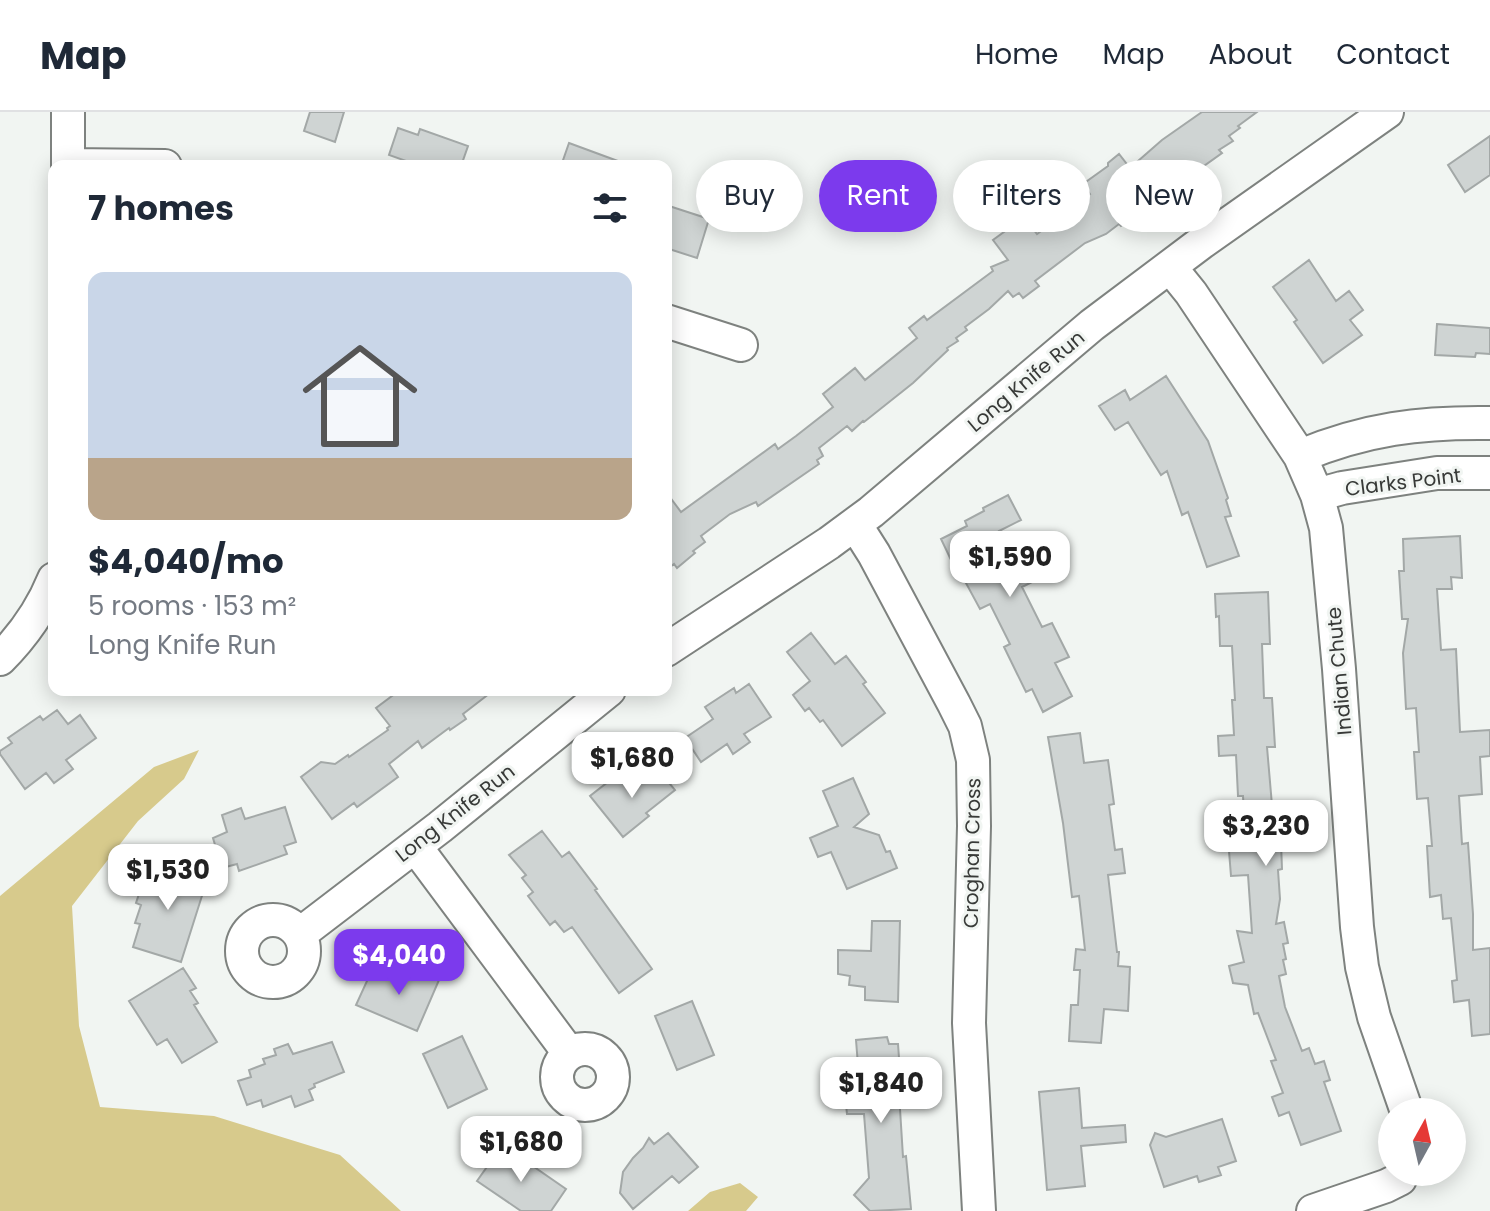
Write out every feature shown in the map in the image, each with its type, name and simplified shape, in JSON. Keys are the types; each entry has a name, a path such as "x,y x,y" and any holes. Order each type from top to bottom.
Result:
{"street":[{"path":"68,112 68,160"},
{"name":"Long Knife Run","path":"672,646 855,524 1092,325 1201,243 1387,112"},
{"name":"Indian Chute","path":"1170,267 1191,293 1300,456 1317,495 1328,544 1362,967 1382,1045 1402,1098"},
{"path":"672,323 741,345"},
{"path":"1300,456 1352,437 1404,426 1490,423"},
{"name":"Clarks Point","path":"1317,495 1437,473 1490,473"},
{"name":"Croghan Cross","path":"855,524 954,704 965,726 971,751 974,826 969,1023 979,1211"},
{"path":"0,659 33,622 48,594"},
{"name":"Long Knife Run","path":"300,934 602,696"},
{"path":"415,846 569,1053"},
{"path":"1313,1211 1386,1186"}],"shaded area":[{"path":"199,750 184,779 138,821 72,906 79,1026 100,1107 214,1116 340,1155 401,1211 0,1211 0,896 154,767"},
{"path":"740,1183 758,1197 746,1211 688,1211 710,1192"}],"building":[{"path":"310,112 344,112 335,142 304,131"},
{"path":"1202,112 1257,112 1238,126 1240,128 1229,136 1233,141 1219,150 1222,153 1212,160 1139,160"},
{"path":"398,128 418,135 420,129 468,146 463,160 403,160 389,155"},
{"path":"1490,136 1490,175 1465,192 1448,165"},
{"path":"569,143 615,160 563,160"},
{"path":"1106,167 1106,232 1109,232 1085,243 1035,281 1039,286 1023,298 1019,293 1013,297 1008,291 965,327 967,330 956,338 958,341 913,383 852,431 847,426 819,448 823,456 817,460 819,464 758,506 756,502 730,514 701,536 705,542 693,551 695,553 677,568 672,566 672,500 681,512 775,444 778,449 833,407 823,394 855,368 865,380 917,338 909,328 924,316 927,320 993,271 991,267 1008,260 993,240 1004,232 1090,232 1090,179"},
{"path":"672,207 696,215 696,232 705,232 697,258 672,250"},
{"path":"1309,260 1336,301 1349,291 1363,310 1350,320 1362,335 1323,363 1273,287"},
{"path":"1437,324 1490,328 1490,354 1476,353 1475,357 1435,355"},
{"path":"1166,376 1208,441 1228,498 1231,516 1225,517 1239,556 1207,567 1188,512 1182,515 1167,471 1161,475 1128,422 1115,430 1099,406 1125,390 1130,400"},
{"path":"1008,495 1021,520 999,531 1017,564 1029,557 1034,566 1040,578 1022,587 1042,627 1052,623 1069,657 1055,663 1072,696 1043,712 1032,689 1026,692 1004,647 1010,644 990,604 980,609 941,539 967,526 965,521"},
{"path":"1460,536 1462,578 1451,577 1452,589 1437,589 1441,650 1456,649 1460,732 1490,730 1490,756 1480,757 1482,794 1459,796 1462,844 1468,843 1473,950 1490,948 1490,1034 1472,1036 1469,1000 1454,1002 1452,981 1457,980 1451,918 1443,919 1441,895 1430,897 1427,846 1432,846 1428,798 1417,799 1414,752 1419,752 1416,708 1406,709 1403,653 1408,619 1402,619 1399,571 1404,571 1403,539"},
{"path":"1268,592 1270,644 1262,644 1264,698 1272,698 1275,747 1267,747 1273,817 1280,816 1282,869 1278,870 1280,899 1276,924 1284,922 1288,943 1283,944 1286,974 1279,976 1285,1007 1302,1051 1309,1048 1315,1064 1324,1061 1330,1080 1324,1082 1341,1131 1301,1145 1289,1112 1279,1116 1272,1097 1283,1093 1271,1061 1276,1060 1258,1013 1254,1014 1248,985 1233,983 1229,966 1244,962 1237,931 1252,933 1248,875 1231,876 1229,851 1234,851 1233,834 1245,833 1243,796 1238,796 1236,755 1219,756 1218,736 1234,735 1232,700 1235,700 1232,646 1220,646 1215,594"},
{"path":"811,633 835,664 846,656 885,713 842,746 823,720 820,722 809,708 805,711 793,695 810,681 787,652"},
{"path":"749,684 771,717 744,734 750,742 733,754 727,744 701,762 685,738 713,719 705,707 734,688 736,693"},
{"path":"392,696 486,696 463,714 466,719 422,748 418,741 389,764 398,777 357,807 354,803 332,819 301,777 321,762 335,764 349,757 388,730 390,726 376,708"},
{"path":"57,710 68,724 80,715 96,738 66,760 73,769 54,783 46,773 25,789 0,751 12,743 8,738 40,716 43,720"},
{"path":"1080,733 1084,763 1108,760 1114,804 1109,805 1115,850 1122,849 1125,873 1108,875 1119,952 1118,966 1130,967 1128,1011 1104,1009 1101,1043 1069,1041 1071,1005 1078,1005 1080,970 1074,970 1076,949 1085,950 1079,896 1072,897 1048,737"},
{"path":"656,767 675,790 623,837 590,796 617,775 628,789"},
{"path":"853,778 869,814 854,827 879,835 897,868 847,889 831,852 818,857 810,838 838,826 823,791"},
{"path":"285,807 296,842 284,846 287,854 239,871 237,864 222,868 213,838 227,832 222,815 241,808 245,819"},
{"path":"542,831 562,857 569,852 652,969 619,993 572,927 564,932 555,921 550,925 528,896 533,892 522,878 526,875 509,855"},
{"path":"158,864 207,880 181,962 133,947 140,924 135,923 141,905 136,903 142,885 150,888"},
{"path":"872,921 900,921 898,1002 865,1000 865,987 849,985 850,976 838,974 838,950 871,951"},
{"path":"408,967 439,980 417,1031 356,1005 372,970 401,983"},
{"path":"183,968 196,988 190,991 198,1003 194,1005 217,1042 182,1063 167,1039 157,1045 129,1001"},
{"path":"692,1001 714,1055 677,1070 655,1016"},
{"path":"462,1036 487,1089 448,1108 423,1054"},
{"path":"887,1037 889,1044 898,1044 900,1072 897,1094 911,1209 870,1211 854,1195 869,1178 864,1114 847,1114 845,1095 851,1095 849,1078 859,1078 856,1040"},
{"path":"332,1042 344,1072 314,1084 315,1087 309,1090 313,1100 295,1107 291,1096 263,1107 261,1100 247,1105 238,1081 251,1077 249,1070 265,1064 263,1059 276,1055 274,1049 288,1044 293,1054"},
{"path":"1079,1088 1082,1128 1125,1125 1126,1142 1081,1146 1085,1186 1047,1190 1039,1092"},
{"path":"1222,1119 1236,1161 1218,1167 1221,1175 1199,1182 1197,1176 1164,1187 1150,1145 1155,1133 1166,1137"},
{"path":"668,1133 698,1167 679,1183 672,1176 633,1209 620,1193 623,1172 649,1138 654,1144"},
{"path":"499,1150 521,1165 524,1160 566,1189 551,1211 521,1211 477,1181"}]}
